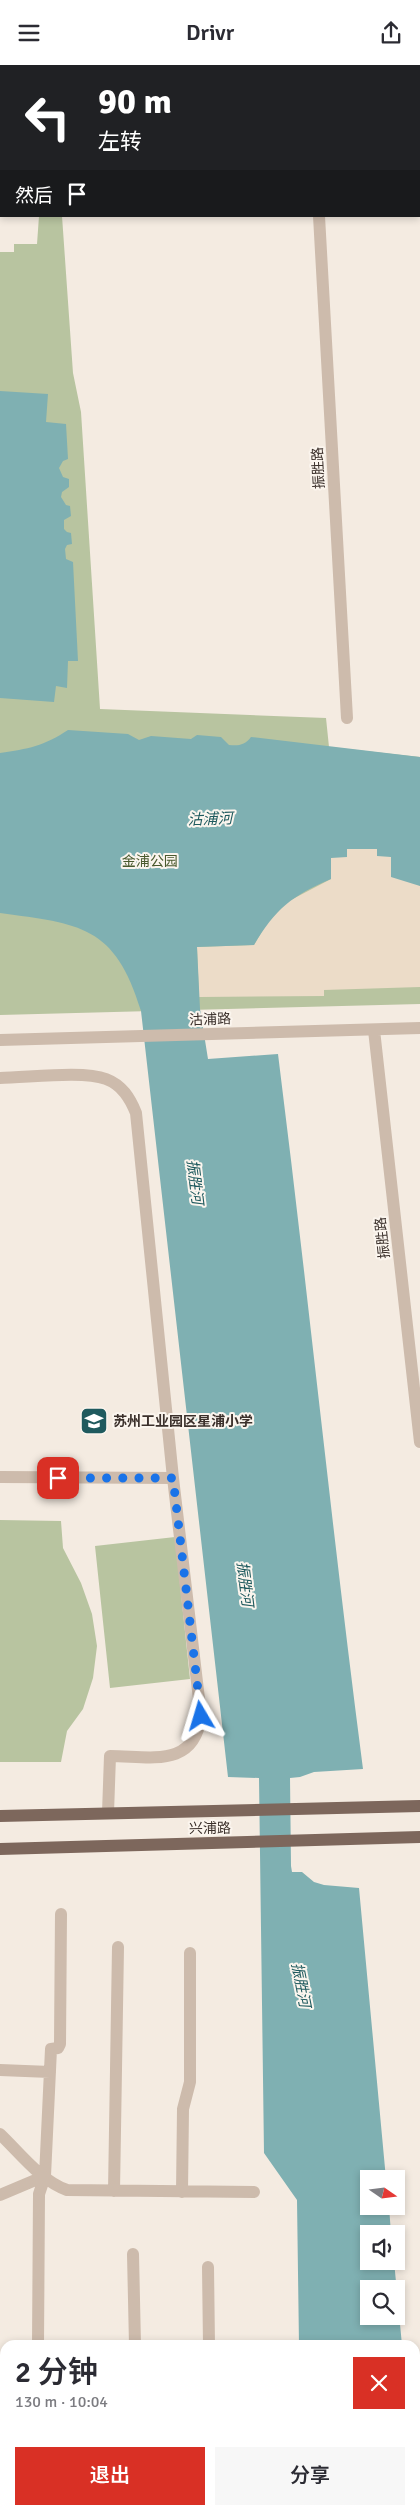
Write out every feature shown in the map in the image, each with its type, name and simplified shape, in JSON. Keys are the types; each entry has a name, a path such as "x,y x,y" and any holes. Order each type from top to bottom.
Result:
{"main road":[{"name":"兴浦路","path":"0,1816 420,1806"},
{"name":"兴浦路","path":"0,1849 420,1837"}],"street":[{"name":"振胜路","path":"319,217 347,717"},
{"name":"沽浦路","path":"0,1040 420,1028"},
{"name":"振胜路","path":"374,1030 420,1442"},
{"path":"0,1078 89,1076 106,1079 120,1087 130,1097 136,1113 173,1478 201,1716 199,1733 189,1747 177,1754 110,1756 108,1813"},
{"path":"0,1477 173,1478"},
{"path":"38,2340 39,2194 44,2176 51,2049 58,2048 60,2044 62,1914"},
{"path":"114,2191 118,1947"},
{"path":"182,2192 183,2109 190,2083 190,1953"},
{"path":"0,2070 50,2072"},
{"path":"0,2134 44,2176 58,2187 67,2190 254,2192"},
{"path":"0,2195 44,2176"},
{"path":"133,2254 135,2340"},
{"path":"208,2267 209,2340"}],"green space":[{"name":"金浦公园","path":"39,217 62,217 73,373 81,412 100,709 326,718 329,747 420,757 420,1004 0,1015 0,252 14,252 14,244 37,244"},
{"path":"0,1520 61,1521 63,1548 81,1583 92,1614 97,1646 93,1678 83,1709 67,1731 61,1762 0,1762"},
{"path":"175,1537 190,1679 110,1688 95,1546"}],"shaded area":[{"path":"347,849 377,849 391,857 420,886 420,987 324,990 324,996 199,997 197,947 254,945 267,923 287,902 331,879 331,858"}],"water":[{"path":"0,391 48,394 46,422 66,424 68,459 63,461 59,468 63,477 69,479 69,487 62,492 61,497 66,505 70,506 71,516 64,520 64,529 71,533 72,544 67,545 65,549 66,559 73,562 78,661 68,661 67,688 56,686 54,702 0,698"},
{"path":"68,730 128,734 139,740 151,736 191,739 197,735 221,737 229,745 239,745 251,737 420,757 420,886 391,877 391,857 377,856 377,849 347,849 347,857 331,858 331,879 295,897 270,922 254,945 197,947 200,1009 208,1059 278,1054 363,1769 314,1772 290,1778 291,1866 292,1872 302,1872 314,1882 324,1885 359,1888 385,2170 360,2170 360,2215 390,2215 390,2225 360,2225 360,2270 395,2270 396,2280 360,2280 360,2325 400,2325 402,2340 299,2340 297,2200 264,2153 259,1778 228,1777 141,1011 131,983 119,961 106,945 91,934 73,926 52,921 0,913 0,753 36,746"}],"place":[{"name":"苏州工业园区星浦小学","path":"94,1421"}],"route":[{"path":"58,1478 173,1478 201,1716"}],"water label":[{"name":"沽浦河","path":"210,819"},
{"name":"振胜河","path":"195,1182"},
{"name":"振胜河","path":"245,1584"},
{"name":"振胜河","path":"301,1985"}]}
